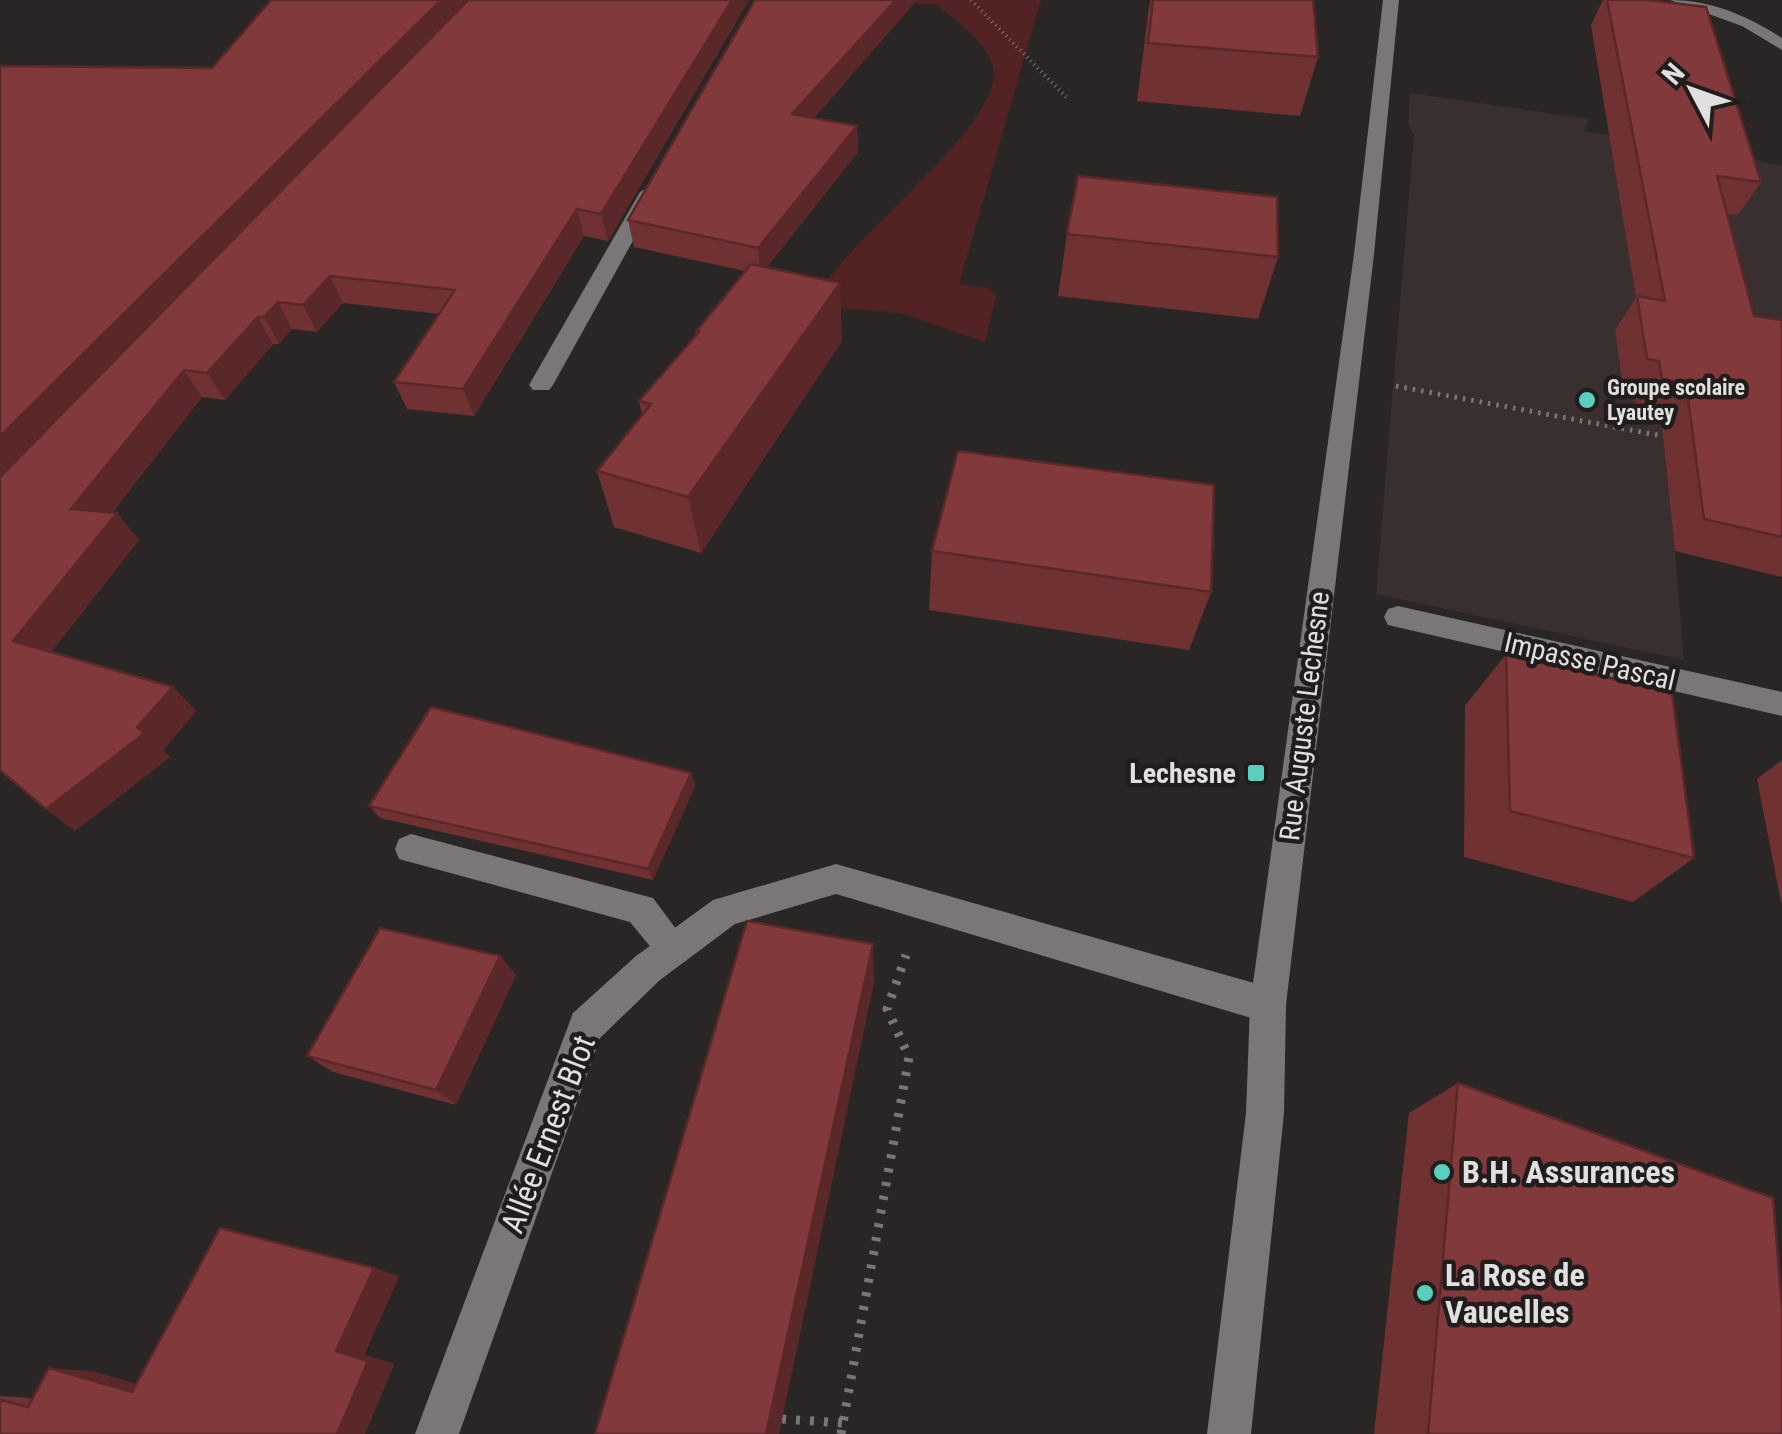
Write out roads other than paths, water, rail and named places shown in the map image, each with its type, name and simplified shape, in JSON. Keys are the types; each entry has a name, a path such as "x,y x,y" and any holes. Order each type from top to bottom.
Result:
{"street":[{"name":"Rue Auguste Lechesne","path":"1230,1434 1265,1114 1268,1005 1364,254 1392,0"},
{"path":"1678,0 1748,23 1782,45"},
{"path":"541,385 664,168"},
{"name":"Impasse Pascal","path":"1398,617 1782,704"},
{"path":"411,848 641,909 674,949"},
{"name":"Allée Ernest Blot","path":"437,1434 586,1026 674,949 725,911 836,878 1268,1005"}],"place":[{"name":"Groupe scolaire Lyautey","path":"1587,400"},
{"name":"Lechesne","path":"1256,773"},
{"name":"B.H. Assurances","path":"1442,1172"},
{"name":"La Rose de Vaucelles","path":"1425,1293"}]}
